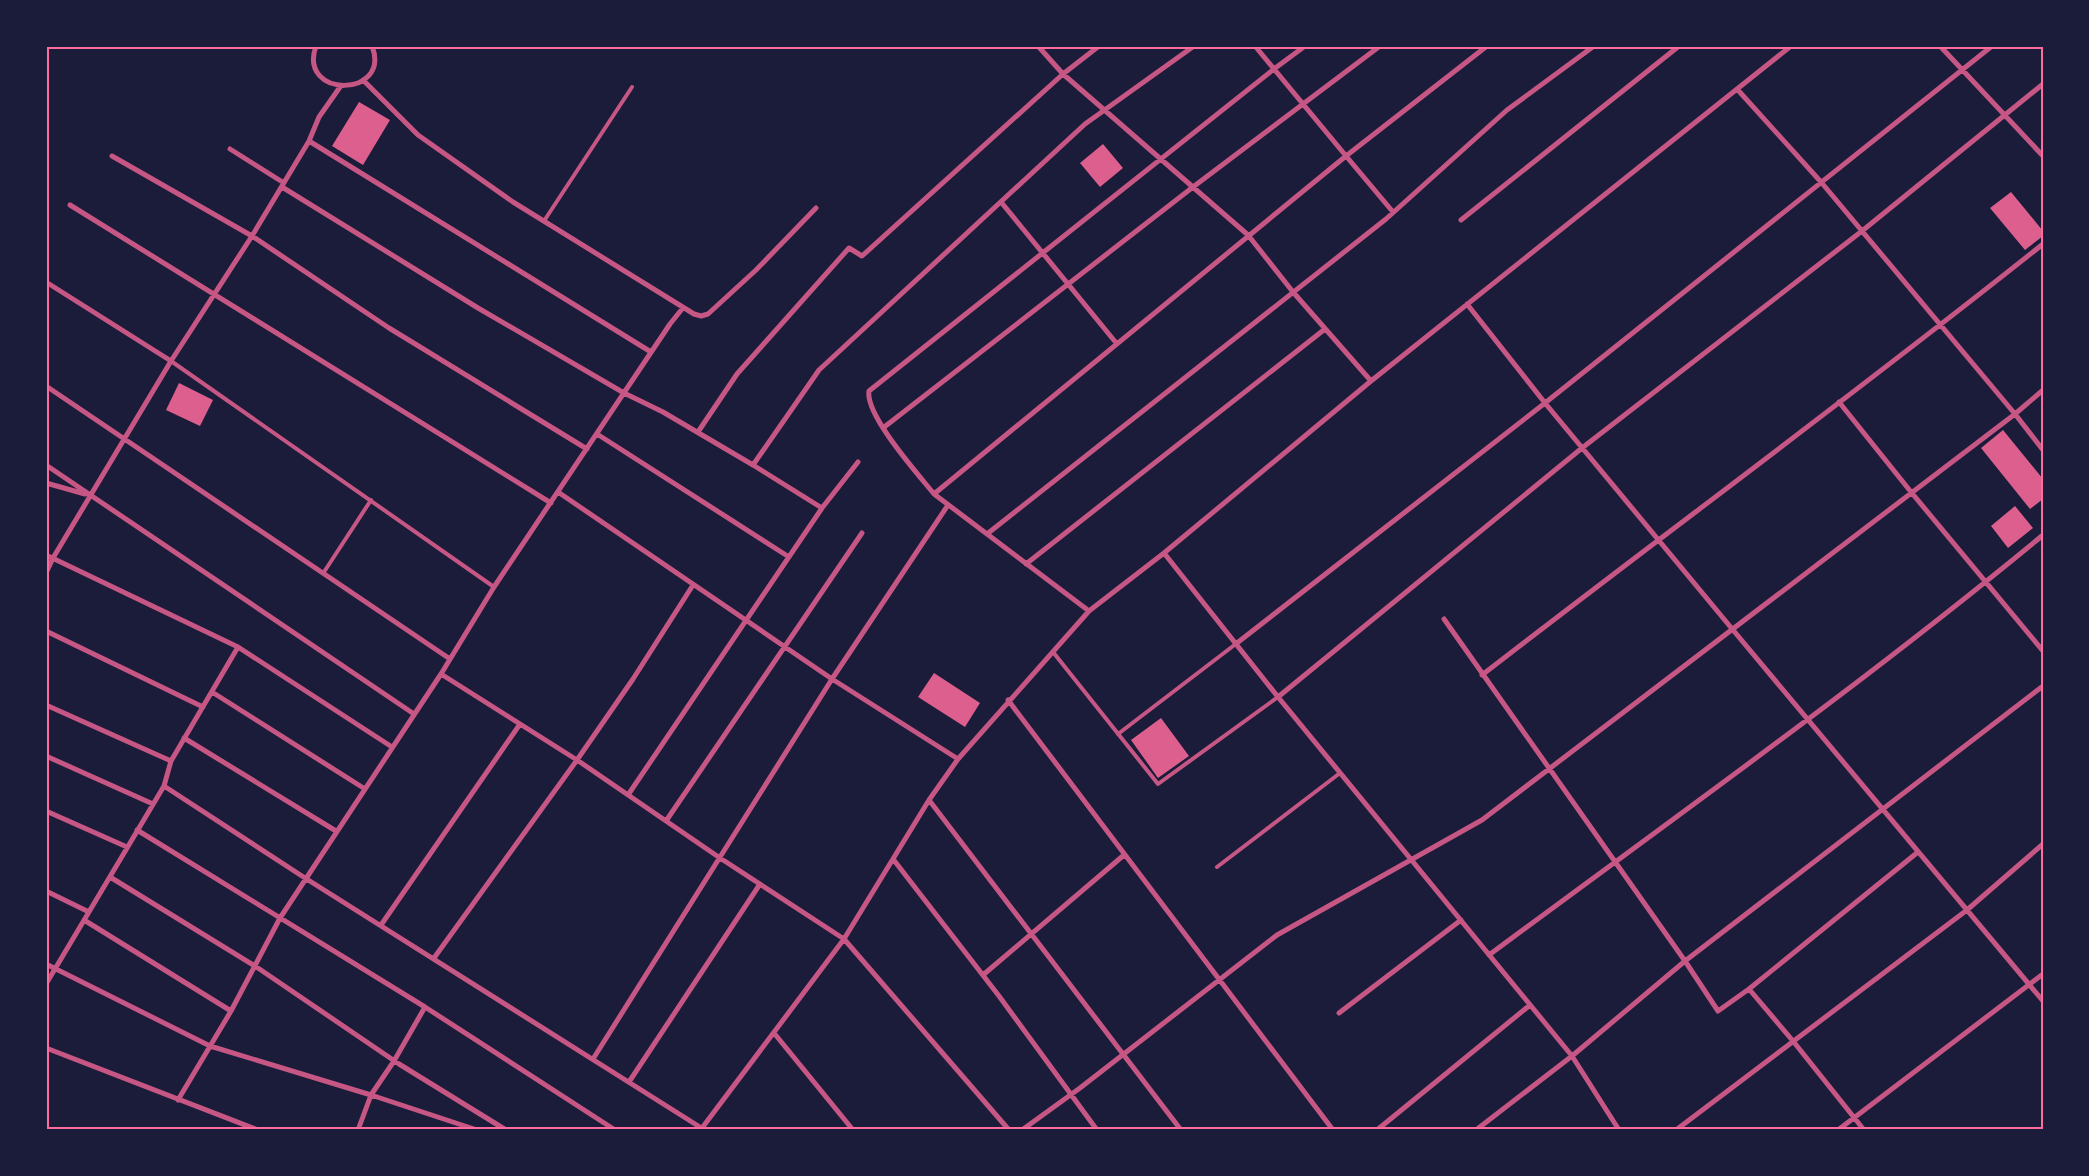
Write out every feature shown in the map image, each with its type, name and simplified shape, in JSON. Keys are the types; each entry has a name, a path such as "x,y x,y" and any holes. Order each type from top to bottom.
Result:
{"street":[{"path":"316,46 314,59 316,68 330,84 340,87 349,86 363,80 371,70 374,60 372,46"},
{"path":"1038,46 1063,74 1248,235 1293,292 1370,381"},
{"path":"698,432 737,374 849,248 862,256 1063,74 1099,46"},
{"path":"753,464 820,370 1085,124 1194,46"},
{"path":"1255,46 1393,212"},
{"path":"1089,611 934,494 884,428 869,401 869,391 1274,68 1305,46"},
{"path":"884,428 1193,187 1380,46"},
{"path":"934,494 1248,235 1487,46"},
{"path":"987,534 1393,212 1507,110 1594,46"},
{"path":"1461,220 1678,46"},
{"path":"164,786 305,878 703,1129 844,939 929,800 958,759 1008,700 1089,611 1164,552 1370,381 1792,46"},
{"path":"1940,46 2043,156"},
{"path":"1237,643 1545,403 1992,46"},
{"path":"363,80 418,135 544,221 682,309 701,316 708,314 756,270 816,208"},
{"path":"1278,697 1582,448 1862,231 2043,84"},
{"path":"46,572 171,361 252,236 309,141 319,118 340,87"},
{"path":"1737,89 1821,182 2043,450"},
{"path":"309,141 651,352"},
{"path":"230,149 283,185 478,308 624,393 698,432 822,508"},
{"path":"112,156 252,236 389,328 586,449"},
{"path":"1001,202 1117,344"},
{"path":"70,205 551,503"},
{"path":"1482,675 1941,325 2043,244"},
{"path":"46,282 171,361"},
{"path":"1468,304 1582,448 2043,1001"},
{"path":"178,1100 231,1011 280,918 305,878 441,674 494,587 651,352 682,309"},
{"path":"1026,564 1325,329"},
{"path":"46,386 124,440 324,572 450,659"},
{"path":"1022,1130 1277,935 1482,820 2015,414 2043,390"},
{"path":"1839,402 1985,583 2043,651"},
{"path":"597,434 789,557"},
{"path":"628,796 822,508 858,462"},
{"path":"46,465 414,714"},
{"path":"46,483 90,496"},
{"path":"558,492 832,680 958,759"},
{"path":"593,1059 832,680 948,505"},
{"path":"666,821 862,533"},
{"path":"1489,955 1808,720 1985,583 2043,535"},
{"path":"1164,552 1278,697 1572,1056 1619,1130"},
{"path":"46,555 238,647 392,747"},
{"path":"434,958 633,680 693,585"},
{"path":"1444,619 1685,961 1718,1011 1749,989 1918,852"},
{"path":"46,631 203,707"},
{"path":"46,984 164,786 171,762 238,647"},
{"path":"441,674 577,760 720,858 844,939 1009,1130"},
{"path":"1476,1130 1572,1056 1685,961 2043,686"},
{"path":"212,692 364,789"},
{"path":"1008,700 1333,1130"},
{"path":"46,705 171,762"},
{"path":"381,925 520,724"},
{"path":"184,738 336,831"},
{"path":"46,756 153,804"},
{"path":"929,800 1180,1130"},
{"path":"46,812 127,847"},
{"path":"138,830 425,1007 616,1130"},
{"path":"1676,1130 1967,910 2043,844"},
{"path":"983,975 1124,855"},
{"path":"893,859 983,975 1097,1130"},
{"path":"110,877 255,966 394,1061 506,1130"},
{"path":"629,1082 760,884"},
{"path":"46,891 89,912"},
{"path":"84,920 231,1011"},
{"path":"1339,1013 1460,920"},
{"path":"46,964 210,1046 371,1094 476,1130"},
{"path":"1838,1130 2043,974"},
{"path":"1749,989 1864,1130"},
{"path":"1377,1130 1530,1005"},
{"path":"358,1130 371,1094 394,1061 425,1007"},
{"path":"774,1033 853,1130"},
{"path":"46,1048 258,1130"}],"lane":[{"path":"544,221 632,87"},
{"path":"171,361 494,587"},
{"path":"324,572 371,500"},
{"path":"1118,734 1237,643"},
{"path":"1053,652 1158,784 1278,697"},
{"path":"1217,867 1340,773"}],"building":[{"path":"359,102 390,120 363,165 332,146"},
{"path":"1103,144 1123,168 1100,187 1080,163"},
{"path":"2011,192 2043,231 2043,236 2025,250 1990,208"},
{"path":"179,383 213,400 200,426 166,410"},
{"path":"2003,430 2043,479 2043,499 2030,509 1981,448"},
{"path":"2015,506 2033,528 2008,548 1991,526"},
{"path":"934,673 980,703 965,727 918,697"},
{"path":"1161,718 1189,756 1158,778 1131,740"}]}
